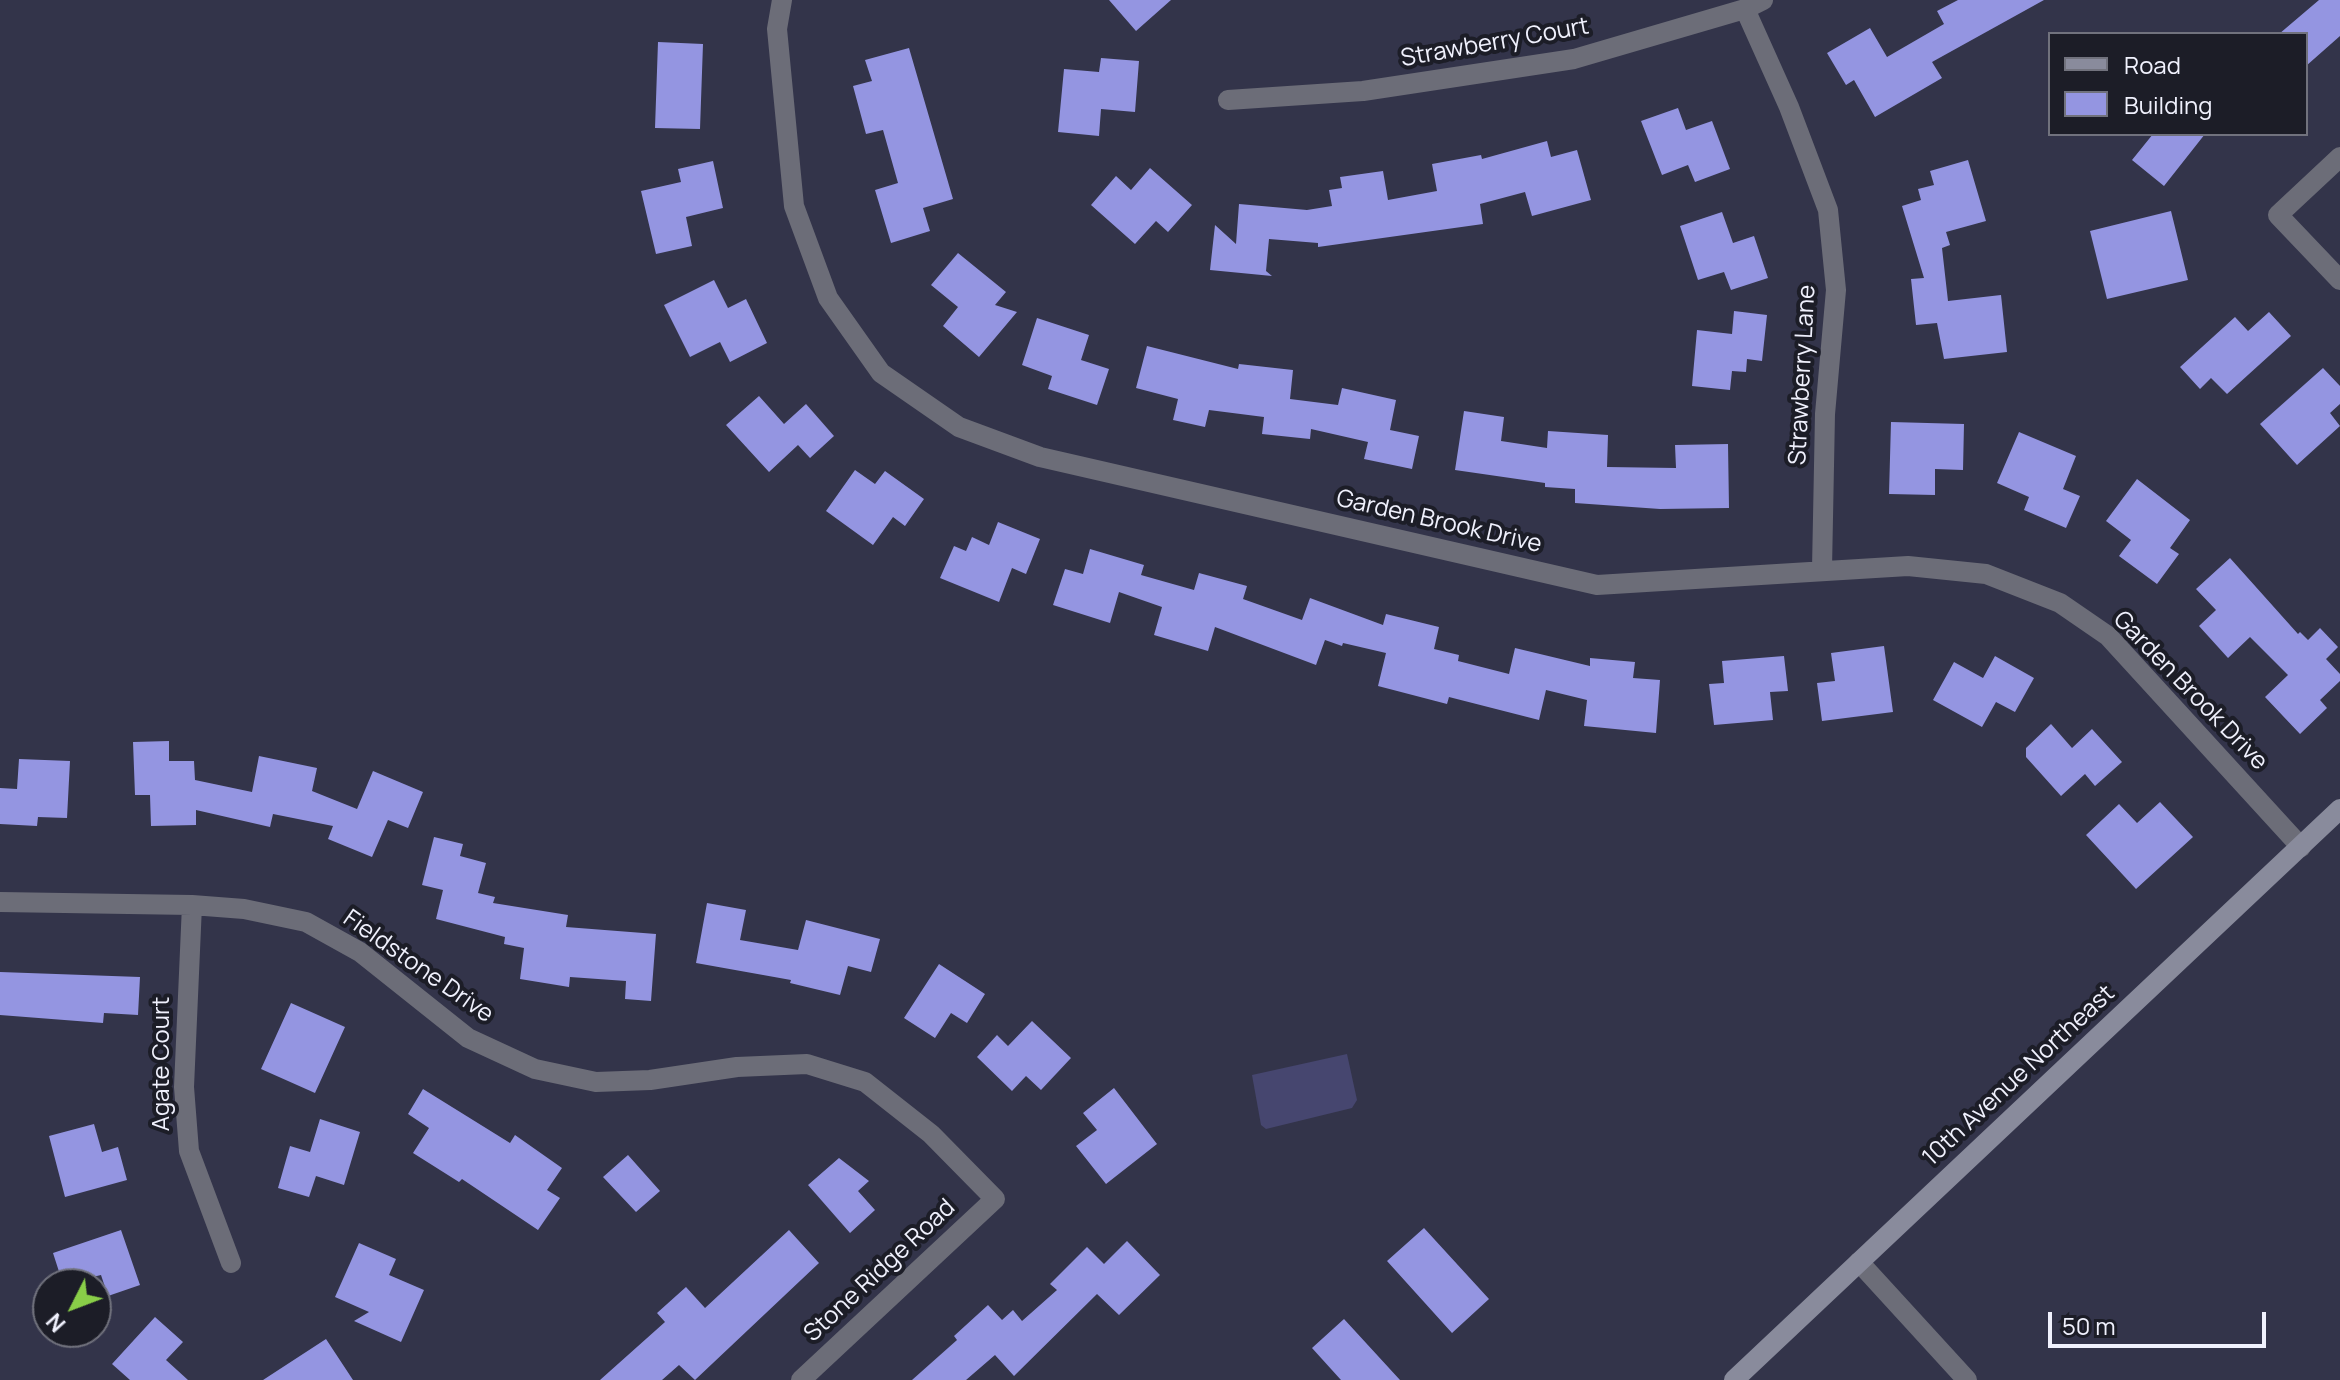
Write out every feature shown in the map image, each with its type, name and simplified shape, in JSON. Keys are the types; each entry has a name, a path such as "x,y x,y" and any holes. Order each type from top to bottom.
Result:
{"street":[{"name":"Garden Brook Drive","path":"782,0 777,29 794,206 828,298 881,373 959,427 1040,457 1597,585 1908,566 1986,574 2060,603 2108,636 2301,847"},
{"name":"Strawberry Lane","path":"1754,4 1828,210 1836,290 1825,414 1822,569"},
{"name":"Strawberry Court","path":"1228,100 1363,91 1574,59 1754,4"},
{"path":"2340,157 2278,215 2340,280"},
{"name":"10th Avenue Northeast","path":"1734,1380 2340,809"},
{"name":"Fieldstone Drive","path":"0,902 192,905 244,909 306,922 360,952 468,1038 535,1069 596,1082 650,1080 737,1067 807,1064 865,1082 931,1134 995,1199"},
{"name":"Agate Court","path":"192,905 184,1087 189,1151 231,1263"},
{"name":"Stone Ridge Road","path":"801,1380 995,1199"},
{"path":"1859,1262 1967,1380"}],"shaded area":[{"path":"1347,1054 1357,1100 1352,1108 1266,1129 1261,1125 1252,1075"}],"building":[{"path":"1109,0 1171,0 1136,31"},
{"path":"1958,0 2044,0 1932,62 1942,78 1875,117 1854,80 1846,85 1827,53 1870,28 1887,57 1944,24 1937,11"},
{"path":"2319,0 2340,0 2340,36 2308,64 2308,32 2281,32"},
{"path":"658,42 703,44 700,129 655,128"},
{"path":"909,48 953,199 923,208 930,231 891,243 875,190 898,183 883,130 866,134 853,86 872,81 865,60"},
{"path":"1101,58 1139,61 1135,112 1101,109 1099,136 1058,132 1064,69 1099,72"},
{"path":"1678,108 1686,130 1712,121 1730,169 1695,182 1688,165 1662,175 1641,121"},
{"path":"2151,136 2203,136 2164,186 2132,160"},
{"path":"1547,141 1551,157 1577,150 1591,200 1532,216 1525,192 1480,204 1483,224 1318,247 1318,243 1269,239 1266,271 1272,276 1210,270 1215,225 1236,244 1239,204 1307,210 1332,206 1329,190 1342,188 1340,177 1383,171 1388,200 1437,191 1432,164 1481,155 1482,159"},
{"path":"1968,160 1986,221 1946,232 1950,245 1942,248 1948,301 2001,295 2007,352 1944,359 1937,323 1916,325 1911,279 1924,278 1902,206 1921,200 1918,189 1934,185 1930,171"},
{"path":"713,161 723,208 686,217 692,246 656,254 641,191 681,182 678,169"},
{"path":"1150,168 1192,205 1168,232 1156,221 1135,244 1091,205 1116,176 1131,190"},
{"path":"2171,211 2188,280 2107,299 2090,231"},
{"path":"1722,212 1733,243 1754,236 1768,278 1731,290 1724,272 1698,280 1680,226"},
{"path":"958,253 1006,292 995,305 1017,312 979,357 943,326 958,307 931,285"},
{"path":"714,280 728,308 746,299 767,343 730,362 720,342 690,357 664,305"},
{"path":"1734,311 1767,315 1762,361 1747,359 1746,372 1732,371 1730,390 1692,386 1697,330 1732,334"},
{"path":"2269,312 2291,336 2227,394 2211,378 2200,389 2180,367 2235,317 2248,331"},
{"path":"1037,318 1089,335 1081,360 1109,369 1097,405 1048,389 1052,376 1022,365"},
{"path":"1147,346 1238,369 1239,364 1293,370 1290,399 1338,405 1342,388 1396,400 1390,430 1419,436 1412,469 1364,459 1368,442 1311,429 1310,439 1262,434 1264,417 1209,410 1205,427 1173,420 1178,399 1136,388"},
{"path":"2323,368 2340,386 2340,404 2330,413 2340,426 2297,465 2260,424"},
{"path":"759,396 784,424 806,404 834,436 810,458 798,445 769,472 726,425"},
{"path":"1464,411 1504,417 1501,441 1547,448 1548,431 1608,435 1607,467 1676,468 1675,445 1728,444 1729,508 1660,509 1575,503 1575,489 1545,487 1545,483 1455,470"},
{"path":"1891,422 1964,424 1963,470 1935,469 1935,495 1889,494"},
{"path":"2019,432 2076,456 2063,489 2080,496 2066,528 2024,510 2029,497 1997,483"},
{"path":"855,470 875,484 885,471 924,499 905,526 893,517 873,545 826,511"},
{"path":"2137,479 2190,520 2170,548 2179,554 2157,584 2119,556 2131,540 2106,521"},
{"path":"998,522 1040,539 1026,574 1012,568 999,602 940,578 954,546 966,551 972,537 989,545"},
{"path":"1090,549 1144,565 1141,575 1194,590 1199,573 1247,586 1243,599 1302,620 1310,598 1383,625 1386,614 1439,627 1434,649 1459,655 1458,661 1509,674 1515,648 1590,666 1590,658 1635,662 1633,678 1660,680 1656,733 1584,726 1587,700 1546,690 1539,720 1449,697 1447,704 1378,686 1386,653 1343,643 1342,646 1325,640 1316,665 1215,627 1208,651 1154,635 1162,607 1119,592 1110,623 1053,605 1065,569 1083,574"},
{"path":"2230,558 2298,634 2300,632 2308,640 2320,628 2338,647 2326,659 2340,674 2340,681 2320,700 2327,708 2300,734 2265,697 2288,675 2250,637 2228,658 2199,626 2216,610 2196,589"},
{"path":"1884,646 1893,712 1822,721 1817,683 1835,681 1831,653"},
{"path":"1784,656 1788,691 1770,692 1773,720 1714,725 1709,684 1724,683 1722,661"},
{"path":"1995,656 2034,678 2015,712 1996,702 1982,727 1933,700 1954,662 1983,678"},
{"path":"2051,724 2072,748 2092,729 2122,762 2095,786 2085,774 2061,796 2026,757 2026,748"},
{"path":"169,741 169,761 194,761 195,780 252,792 259,756 317,768 312,791 357,809 373,771 423,792 408,828 388,820 372,857 328,839 333,826 273,814 270,827 196,810 196,825 151,826 150,795 135,795 133,742"},
{"path":"19,759 70,761 67,818 38,817 37,826 0,824 0,788 17,789"},
{"path":"2160,802 2193,837 2136,889 2086,835 2119,804 2137,823"},
{"path":"434,837 463,844 460,856 486,863 478,893 495,897 493,903 568,915 566,927 656,934 651,1001 625,999 626,981 570,977 569,987 520,979 524,948 504,944 505,937 436,919 443,890 422,885"},
{"path":"707,903 746,910 740,940 798,950 806,920 880,939 871,972 848,966 840,995 790,983 791,980 696,963"},
{"path":"939,964 985,994 967,1023 951,1013 935,1038 904,1018"},
{"path":"0,972 140,977 138,1015 104,1013 103,1023 0,1015"},
{"path":"291,1003 345,1027 315,1093 261,1069"},
{"path":"1032,1021 1071,1058 1041,1090 1026,1076 1012,1091 977,1057 997,1035 1008,1046"},
{"path":"1114,1088 1157,1144 1106,1184 1076,1146 1097,1130 1083,1113"},
{"path":"423,1089 510,1143 515,1135 562,1168 547,1190 560,1198 538,1230 462,1179 459,1182 413,1153 429,1128 408,1114"},
{"path":"320,1119 360,1132 344,1185 316,1176 309,1197 278,1188 290,1146 310,1152"},
{"path":"94,1124 102,1152 118,1147 127,1180 65,1197 49,1136"},
{"path":"628,1155 660,1191 636,1212 603,1177"},
{"path":"839,1158 869,1181 858,1191 875,1210 850,1233 808,1185"},
{"path":"1424,1228 1489,1299 1452,1333 1387,1261"},
{"path":"121,1230 140,1285 112,1295 112,1268 58,1268 53,1253"},
{"path":"789,1230 819,1263 695,1380 679,1365 662,1380 600,1380 665,1322 657,1313 686,1287 705,1308"},
{"path":"1127,1241 1160,1275 1119,1315 1097,1294 1014,1376 995,1355 966,1380 912,1380 957,1340 954,1336 988,1305 1002,1320 1013,1310 1022,1321 1057,1290 1050,1284 1087,1247 1104,1264"},
{"path":"359,1243 396,1259 389,1275 424,1290 401,1342 354,1321 369,1312 335,1297"},
{"path":"155,1317 183,1342 166,1360 188,1380 130,1380 112,1364"},
{"path":"1344,1319 1400,1380 1341,1380 1312,1348"},
{"path":"326,1339 353,1380 263,1380"}]}
